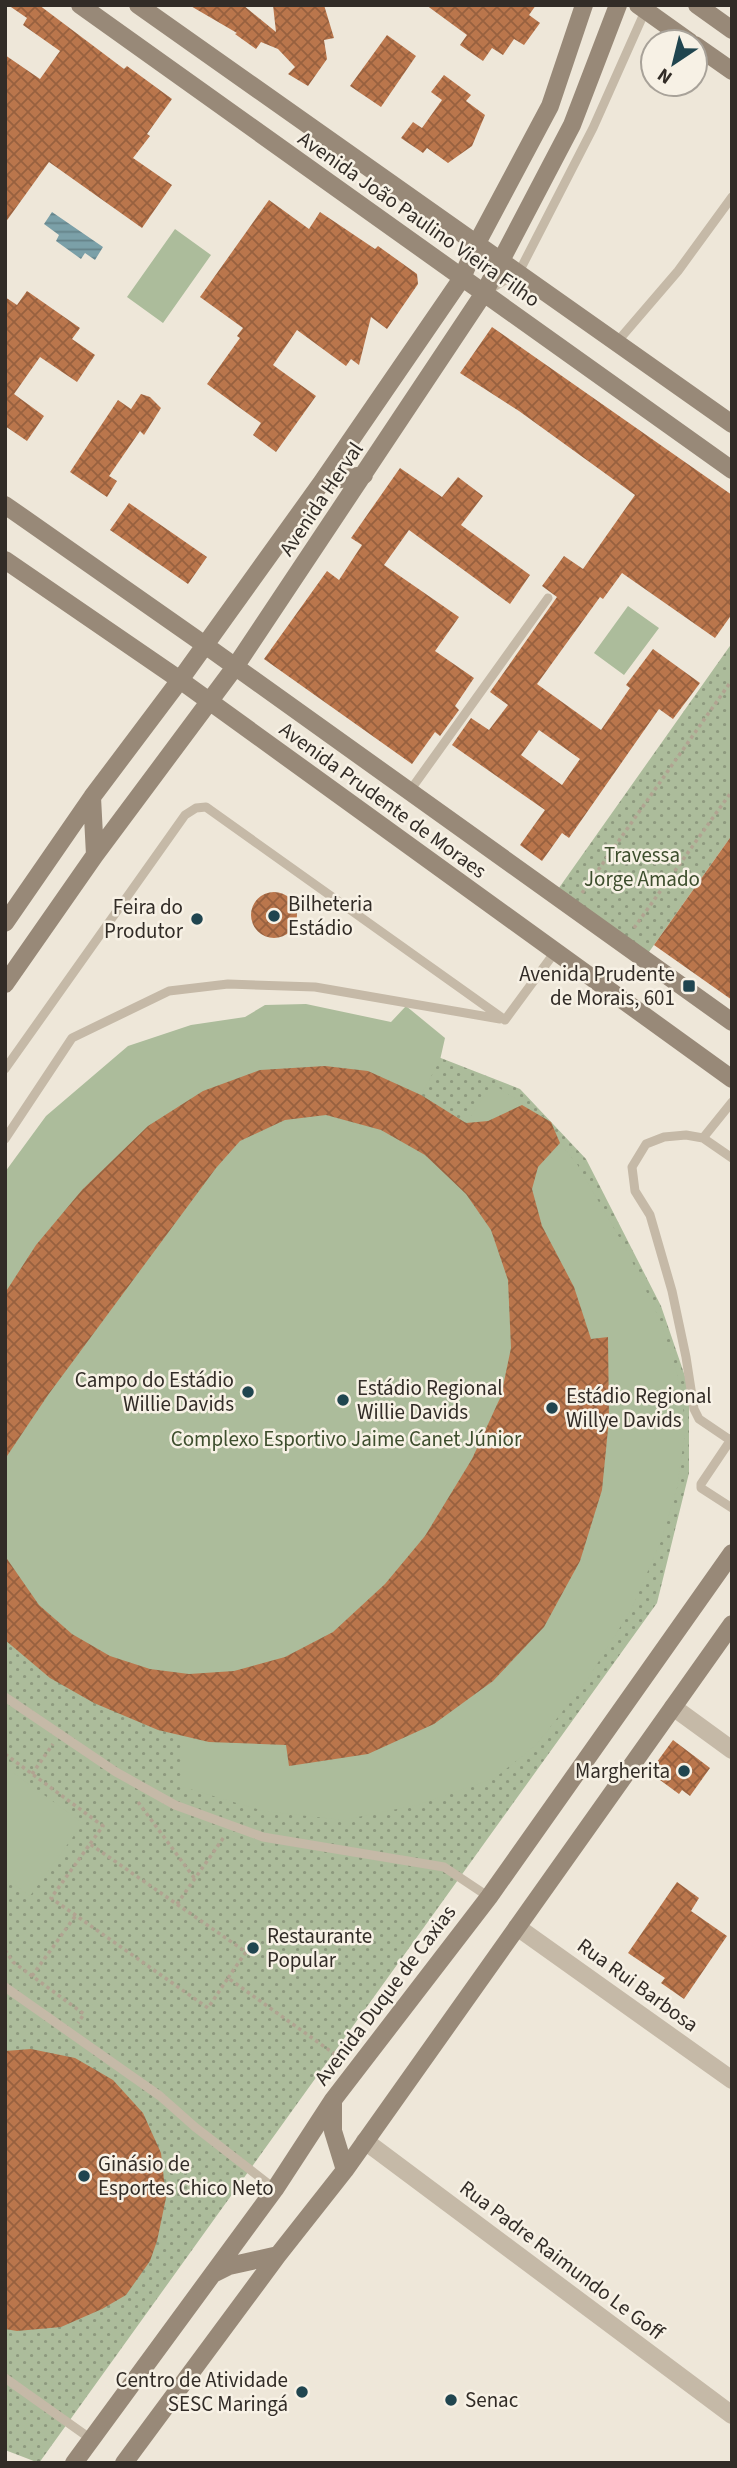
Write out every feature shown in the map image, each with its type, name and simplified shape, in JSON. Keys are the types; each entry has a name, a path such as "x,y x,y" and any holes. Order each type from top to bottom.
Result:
{"main road":[{"name":"Avenida João Paulino Vieira Filho","path":"80,5 732,470"},
{"name":"Avenida João Paulino Vieira Filho","path":"138,5 732,424"},
{"name":"Avenida Herval","path":"5,923 12,901 180,680 322,482 462,278 477,243 550,106 584,5"},
{"name":"Avenida Herval","path":"7,980 95,855 235,667 484,293 572,125 618,5"},
{"path":"697,5 732,30"},
{"path":"644,7 672,28"},
{"path":"709,55 732,71"},
{"path":"558,85 572,125"},
{"path":"322,482 365,475"},
{"name":"Avenida Prudente de Moraes","path":"5,505 732,1021"},
{"name":"Avenida Prudente de Moraes","path":"5,560 180,680 732,1079"},
{"path":"92,797 95,855"},
{"name":"Avenida Duque de Caxias","path":"74,2463 275,2189 333,2100 489,1897 732,1553"},
{"path":"124,2463 278,2255 345,2170 732,1624"},
{"path":"333,2100 333,2131 345,2170"},
{"path":"215,2273 229,2266 278,2255"}],"street":[{"path":"673,1707 732,1750"},
{"name":"Rua Rui Barbosa","path":"517,1927 732,2080"},
{"name":"Rua Padre Raimundo Le Goff","path":"365,2141 732,2415"}],"lane":[{"path":"484,293 519,272 593,128 644,7"},
{"path":"617,342 678,271 732,197"},
{"path":"409,792 548,598"},
{"path":"5,1069 185,815 196,808 206,807 505,1020"},
{"path":"505,1020 555,952"},
{"path":"5,1139 72,1038 169,991 228,984 315,987 505,1020"},
{"path":"704,1138 732,1102"},
{"path":"732,1158 704,1138 686,1135 664,1137 646,1144 632,1167 635,1191 650,1215 672,1291 694,1409 699,1419 731,1439 701,1488 732,1508"},
{"path":"5,1697 116,1772 175,1805 263,1837 444,1867 489,1897"},
{"path":"5,1987 160,2096 204,2135 275,2189"},
{"path":"5,2378 91,2439"}],"path":[{"path":"571,908 732,680"},
{"path":"622,944 732,791"},
{"path":"32,1774 60,1735"},
{"path":"5,1754 103,1826 90,1844 51,1898 208,2008 246,1952 90,1844"},
{"path":"116,1772 195,1879"},
{"path":"177,1904 232,1826"},
{"path":"32,1977 76,1915"},
{"path":"5,1950 13,1962 84,2014 71,2033"},
{"path":"228,1978 356,2069"}],"green space":[{"path":"175,229 211,255 163,323 127,297"},
{"path":"628,606 659,628 624,675 594,653"},
{"name":"Travessa Jorge Amado","path":"732,643 732,835 644,959 554,895"},
{"name":"Estádio Regional Willie Davids","path":"306,1004 391,1022 406,1006 445,1038 440,1060 421,1095 466,1123 493,1084 551,1122 560,1143 577,1164 627,1251 660,1320 677,1374 686,1426 677,1488 661,1541 631,1610 587,1680 537,1744 495,1778 417,1805 343,1820 264,1811 183,1787 183,1736 158,1730 50,1678 5,1640 5,1172 46,1116 128,1046 191,1025 245,1017 265,1005"},
{"name":"Estádio Regional Willie Davids","path":"410,1046 520,1089 586,1159 661,1306 689,1388 689,1473 657,1603 39,2463 5,2450 5,1203"},
{"path":"5,1767 83,1823 30,1896 5,1878"}],"water":[{"path":"52,212 103,247 95,260 85,253 81,259 56,241 59,235 44,224"}],"building":[{"path":"8,5 39,5 124,69 127,66 172,99 133,158 172,185 142,228 49,162 5,223 5,55 40,79 60,51 23,25 27,18"},
{"path":"189,5 243,5 276,32 273,5 324,5 334,38 324,40 327,59 308,86 288,74 295,67 278,49 261,42 256,49 235,34 237,33"},
{"path":"426,5 536,5 529,15 540,23 524,45 514,39 503,55 492,48 483,61 460,45 467,35"},
{"path":"387,35 416,56 381,107 350,86"},
{"path":"444,75 471,95 466,101 485,115 472,146 448,163 427,148 423,153 401,138 413,122 422,128 442,100 431,92"},
{"path":"269,200 309,229 320,212 375,249 378,246 417,274 418,284 387,329 371,317 359,365 351,359 346,366 297,330 273,365 316,396 276,452 253,435 261,423 207,384 240,338 237,336 243,328 200,297"},
{"path":"27,291 80,328 72,339 95,355 77,382 40,357 14,394 44,416 27,441 5,426 5,297 17,305"},
{"path":"492,327 732,495 732,614 715,638 622,573 603,599 600,597 537,684 601,730 630,688 626,685 653,649 700,683 673,719 659,709 569,838 562,833 542,861 520,845 545,810 452,745 471,718 489,730 508,705 490,692 557,597 542,586 564,556 583,569 635,495 519,411 460,373","holes":["539,730 580,759 562,785 521,755"]},
{"path":"141,394 150,397 161,408 144,435 140,431 109,476 117,481 107,497 70,472 118,400 131,409"},
{"path":"400,468 442,497 458,477 483,496 461,525 530,575 510,604 409,530 384,565 459,617 435,651 474,678 455,706 459,710 440,736 435,732 412,764 264,659 327,571 339,580 362,545 351,538"},
{"path":"129,503 207,557 188,584 110,530"},
{"path":"732,835 732,1000 654,945"},
{"name":"Bilheteria Estádio","path":"274,892 291,898 297,915 291,932 274,938 257,932 251,915 257,898"},
{"name":"Estádio Regional Willye Davids","path":"325,1066 368,1071 421,1095 466,1123 488,1121 522,1105 551,1122 560,1143 538,1167 532,1189 542,1226 574,1287 591,1339 608,1337 609,1419 602,1490 580,1561 544,1627 493,1681 434,1724 368,1754 289,1766 286,1745 209,1742 158,1730 94,1703 50,1678 5,1640 5,1556 39,1605 72,1634 110,1656 150,1669 189,1674 234,1671 285,1657 333,1632 385,1584 425,1536 472,1459 501,1396 511,1348 508,1280 491,1230 466,1194 425,1155 381,1130 326,1115 285,1120 240,1141 216,1168 48,1395 5,1459 5,1293 36,1245 82,1190 148,1126 203,1091 260,1070"},
{"name":"Margherita","path":"673,1740 710,1768 690,1796 682,1790 679,1794 660,1780 665,1774 654,1766"},
{"path":"677,1882 699,1898 691,1911 727,1936 684,1999 661,1983 665,1978 628,1953"},
{"name":"Ginásio de Esportes Chico Neto","path":"31,2049 75,2058 113,2080 143,2113 161,2153 166,2198 150,2261 126,2295 61,2327 17,2331 5,2329 5,2051"}],"place":[{"name":"Bilheteria Estádio","path":"274,916"},
{"name":"Feira do Produtor","path":"197,919"},
{"name":"Avenida Prudente de Morais, 601","path":"689,986"},
{"name":"Campo do Estádio Willie Davids","path":"248,1392"},
{"name":"Estádio Regional Willie Davids","path":"343,1400"},
{"name":"Estádio Regional Willye Davids","path":"552,1408"},
{"name":"Margherita","path":"684,1771"},
{"name":"Restaurante Popular","path":"253,1948"},
{"name":"Ginásio de Esportes Chico Neto","path":"84,2176"},
{"name":"Centro de Atividade SESC Maringá","path":"302,2392"},
{"name":"Senac","path":"451,2400"}],"park label":[{"name":"Complexo Esportivo Jaime Canet Júnior","path":"346,1439"}]}
